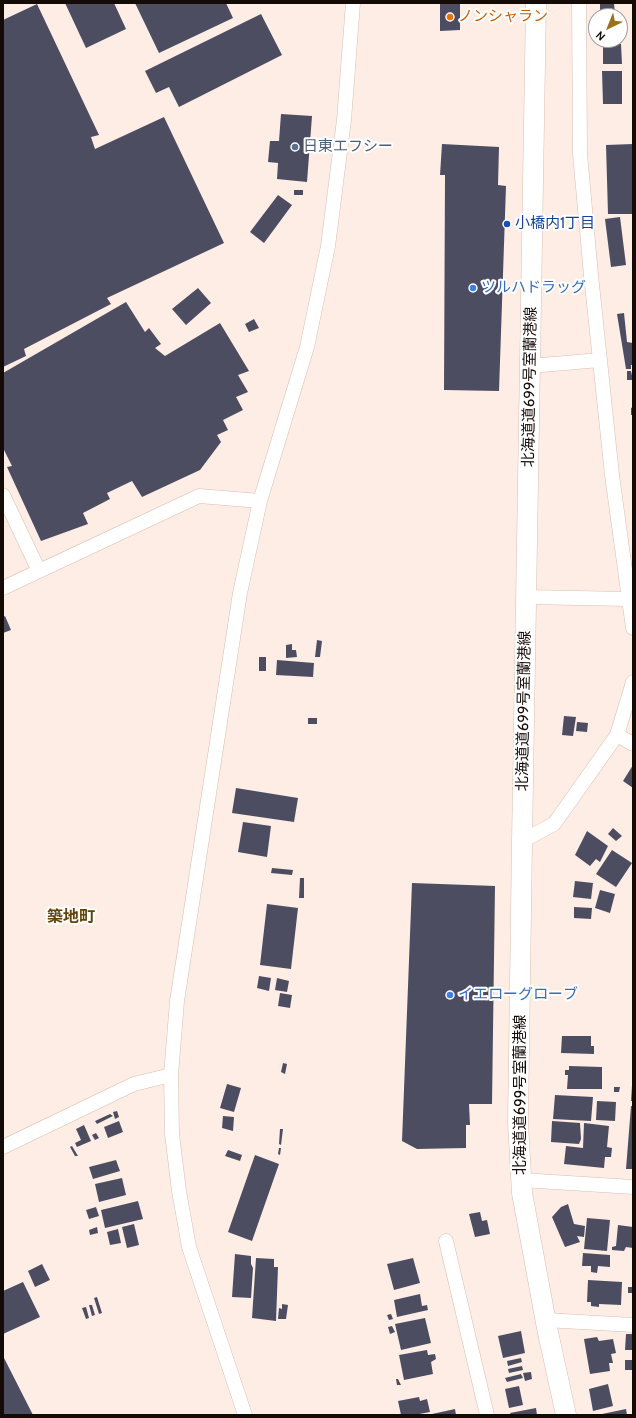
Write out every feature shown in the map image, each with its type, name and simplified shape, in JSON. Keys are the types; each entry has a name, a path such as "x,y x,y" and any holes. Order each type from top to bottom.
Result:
{"main road":[{"name":"北海道道699号室蘭港線","path":"536,3 518,1123 522,1192 545,1320 566,1415"}],"street":[{"path":"246,1415 189,1247 179,1191 172,1134 171,1075 177,1001 240,593 260,501 307,347 328,246 344,120 353,3"},
{"path":"579,3 580,154 612,475 633,628"},
{"path":"530,366 600,360"},
{"path":"3,495 39,571"},
{"path":"3,588 199,496 260,501"},
{"path":"526,597 629,599"},
{"path":"522,841 554,824 617,735 633,682"},
{"path":"617,735 633,744"},
{"path":"3,1147 134,1084 171,1075"},
{"path":"521,1180 633,1187"},
{"path":"446,1241 487,1415"},
{"path":"545,1320 633,1325"}],"building":[{"path":"65,3 114,3 126,29 86,48"},
{"path":"135,3 226,3 233,18 159,53"},
{"name":"ノンシャラン","path":"440,3 460,3 460,30 440,31"},
{"path":"600,3 614,3 614,8 600,8"},
{"path":"37,4 99,135 91,137 95,149 164,117 224,243 107,298 111,304 24,349 26,356 3,367 3,20"},
{"path":"261,14 282,55 179,107 169,87 156,93 145,71"},
{"path":"603,48 621,48 622,64 603,64"},
{"path":"602,71 622,71 622,104 603,104"},
{"path":"281,114 312,116 307,182 277,179 278,163 268,162 270,141 279,141"},
{"name":"ツルハドラッグ","path":"442,144 499,147 498,185 506,186 499,391 444,390 445,175 440,175"},
{"path":"633,144 633,214 608,214 606,145"},
{"path":"294,190 303,190 303,195 294,195"},
{"path":"278,195 292,205 264,243 250,232"},
{"path":"620,217 626,265 611,267 605,219"},
{"path":"198,288 211,303 186,325 172,309"},
{"path":"126,302 145,332 149,328 161,344 155,348 165,356 220,323 249,371 238,375 248,392 236,397 243,410 223,420 228,430 217,435 221,442 200,470 142,497 132,481 107,493 110,499 83,513 88,524 41,541 7,467 12,466 3,448 3,373"},
{"path":"624,313 627,342 633,343 633,365 631,365 631,369 626,369 617,314"},
{"path":"254,319 259,328 249,332 245,324"},
{"path":"627,371 631,371 633,380 627,380"},
{"path":"633,407 633,415 631,415 631,408"},
{"path":"5,616 11,630 3,633 3,617"},
{"path":"317,640 322,641 320,657 315,657"},
{"path":"292,644 292,650 296,650 297,657 286,658 286,645"},
{"path":"259,657 266,657 266,671 259,671"},
{"path":"277,660 314,663 313,677 276,675"},
{"path":"564,716 576,717 573,736 562,735"},
{"path":"308,718 317,718 317,724 308,724"},
{"path":"577,722 588,723 587,732 576,731"},
{"path":"633,765 633,788 623,781"},
{"path":"236,788 298,798 294,822 232,813"},
{"path":"243,822 271,826 267,857 238,852"},
{"path":"613,828 622,836 616,841 608,834"},
{"path":"587,831 608,846 600,862 596,859 590,866 575,855"},
{"path":"612,850 632,863 616,887 596,874"},
{"path":"272,868 293,870 292,875 271,873"},
{"path":"300,878 304,878 304,898 299,898"},
{"path":"575,881 593,883 591,899 573,897"},
{"name":"イエローグローブ","path":"412,883 495,886 492,1104 469,1104 470,1125 466,1125 466,1148 417,1149 402,1141"},
{"path":"600,890 615,894 610,913 595,908"},
{"path":"267,904 298,908 291,969 260,965"},
{"path":"574,907 592,908 591,919 574,918"},
{"path":"259,976 271,978 269,991 257,988"},
{"path":"277,978 289,981 287,992 275,990"},
{"path":"280,993 292,995 290,1008 278,1006"},
{"path":"562,1036 591,1036 591,1046 594,1046 594,1054 561,1053"},
{"path":"283,1063 287,1064 285,1074 281,1072"},
{"path":"569,1066 602,1067 602,1089 567,1089 568,1075 565,1075 565,1070 569,1070"},
{"path":"227,1084 241,1088 234,1112 220,1108"},
{"path":"632,1085 633,1101 631,1101"},
{"path":"614,1087 620,1087 619,1092 614,1092"},
{"path":"555,1095 593,1097 591,1121 553,1119"},
{"path":"597,1101 616,1102 615,1121 596,1120"},
{"path":"631,1106 633,1106 633,1169 626,1169"},
{"path":"117,1111 119,1117 115,1119 113,1112"},
{"path":"110,1114 113,1116 97,1124 95,1121"},
{"path":"223,1116 234,1117 233,1131 222,1128"},
{"path":"119,1121 123,1132 108,1138 104,1127"},
{"path":"552,1121 580,1123 581,1139 579,1144 551,1142"},
{"path":"584,1123 609,1126 607,1147 612,1148 611,1157 605,1157 604,1168 564,1164 566,1146 583,1148"},
{"path":"84,1125 91,1141 77,1147 75,1143 81,1140 76,1129"},
{"path":"280,1129 283,1129 281,1145 279,1144"},
{"path":"96,1133 99,1138 95,1140 92,1135"},
{"path":"72,1146 78,1156 75,1156 70,1147"},
{"path":"279,1148 281,1148 280,1155 278,1154"},
{"path":"228,1150 242,1155 240,1161 225,1156"},
{"path":"255,1155 279,1164 252,1241 228,1232"},
{"path":"116,1160 120,1171 93,1179 89,1167"},
{"path":"122,1178 126,1195 99,1202 95,1184"},
{"path":"138,1201 143,1219 105,1228 101,1210"},
{"path":"568,1204 574,1224 585,1226 584,1237 577,1236 580,1242 565,1247 552,1217 561,1207"},
{"path":"96,1207 99,1216 89,1219 86,1210"},
{"path":"480,1212 482,1221 487,1220 490,1234 475,1237 469,1214"},
{"path":"587,1218 610,1220 607,1251 584,1249"},
{"path":"134,1224 139,1245 127,1248 122,1227"},
{"path":"618,1225 633,1227 633,1248 626,1247 624,1251 612,1250 612,1247 616,1246"},
{"path":"97,1227 98,1233 90,1235 89,1230"},
{"path":"118,1229 121,1243 110,1245 107,1232"},
{"path":"583,1253 610,1255 610,1267 598,1266 597,1273 591,1272 591,1266 582,1266"},
{"path":"235,1254 251,1256 251,1264 253,1268 251,1298 232,1297"},
{"path":"256,1258 274,1259 274,1267 278,1267 276,1321 252,1318"},
{"path":"413,1258 420,1283 394,1290 387,1264"},
{"path":"42,1264 50,1280 35,1287 28,1271"},
{"path":"588,1280 622,1282 621,1305 599,1304 599,1307 591,1306 591,1302 587,1302"},
{"path":"23,1282 40,1317 3,1334 3,1291"},
{"path":"628,1287 633,1287 632,1293 628,1293"},
{"path":"420,1294 422,1306 427,1305 428,1310 397,1317 394,1300"},
{"path":"97,1297 102,1313 99,1314 94,1298"},
{"path":"282,1304 288,1305 286,1319 278,1319 279,1308 282,1309"},
{"path":"89,1305 92,1305 95,1315 92,1316"},
{"path":"86,1307 89,1318 86,1319 82,1308"},
{"path":"391,1314 393,1319 389,1320 387,1315"},
{"path":"425,1318 431,1343 401,1350 395,1324"},
{"path":"392,1326 395,1332 390,1334 388,1327"},
{"path":"521,1331 525,1353 503,1358 498,1336"},
{"path":"626,1334 633,1334 633,1350 625,1350"},
{"path":"597,1337 599,1341 613,1339 616,1353 611,1354 613,1363 609,1363 610,1371 590,1374 584,1339"},
{"path":"427,1350 428,1355 435,1354 436,1359 431,1362 433,1374 404,1380 399,1355"},
{"path":"3,1356 33,1415 3,1415"},
{"path":"521,1358 522,1362 508,1366 507,1361"},
{"path":"625,1360 633,1360 633,1370 625,1370"},
{"path":"522,1366 523,1370 509,1373 508,1369"},
{"path":"531,1372 532,1379 525,1381 523,1373"},
{"path":"521,1374 523,1378 507,1382 505,1378"},
{"path":"396,1379 398,1379 401,1385 397,1385"},
{"path":"608,1384 613,1406 593,1411 589,1389"},
{"path":"519,1386 523,1405 509,1408 505,1389"},
{"path":"419,1397 420,1401 427,1399 430,1412 414,1415 401,1415 398,1401"},
{"path":"536,1408 537,1415 511,1415 510,1413"},
{"path":"455,1409 456,1415 432,1415 432,1414"},
{"path":"626,1409 627,1415 602,1415 602,1414"}],"place":[{"name":"ノンシャラン","path":"450,17"},
{"name":"日東エフシー","path":"295,147"},
{"name":"小橋内1丁目","path":"507,224"},
{"name":"ツルハドラッグ","path":"473,288"},
{"name":"イエローグローブ","path":"450,995"}],"district":[{"name":"築地町","path":"71,917"}]}
